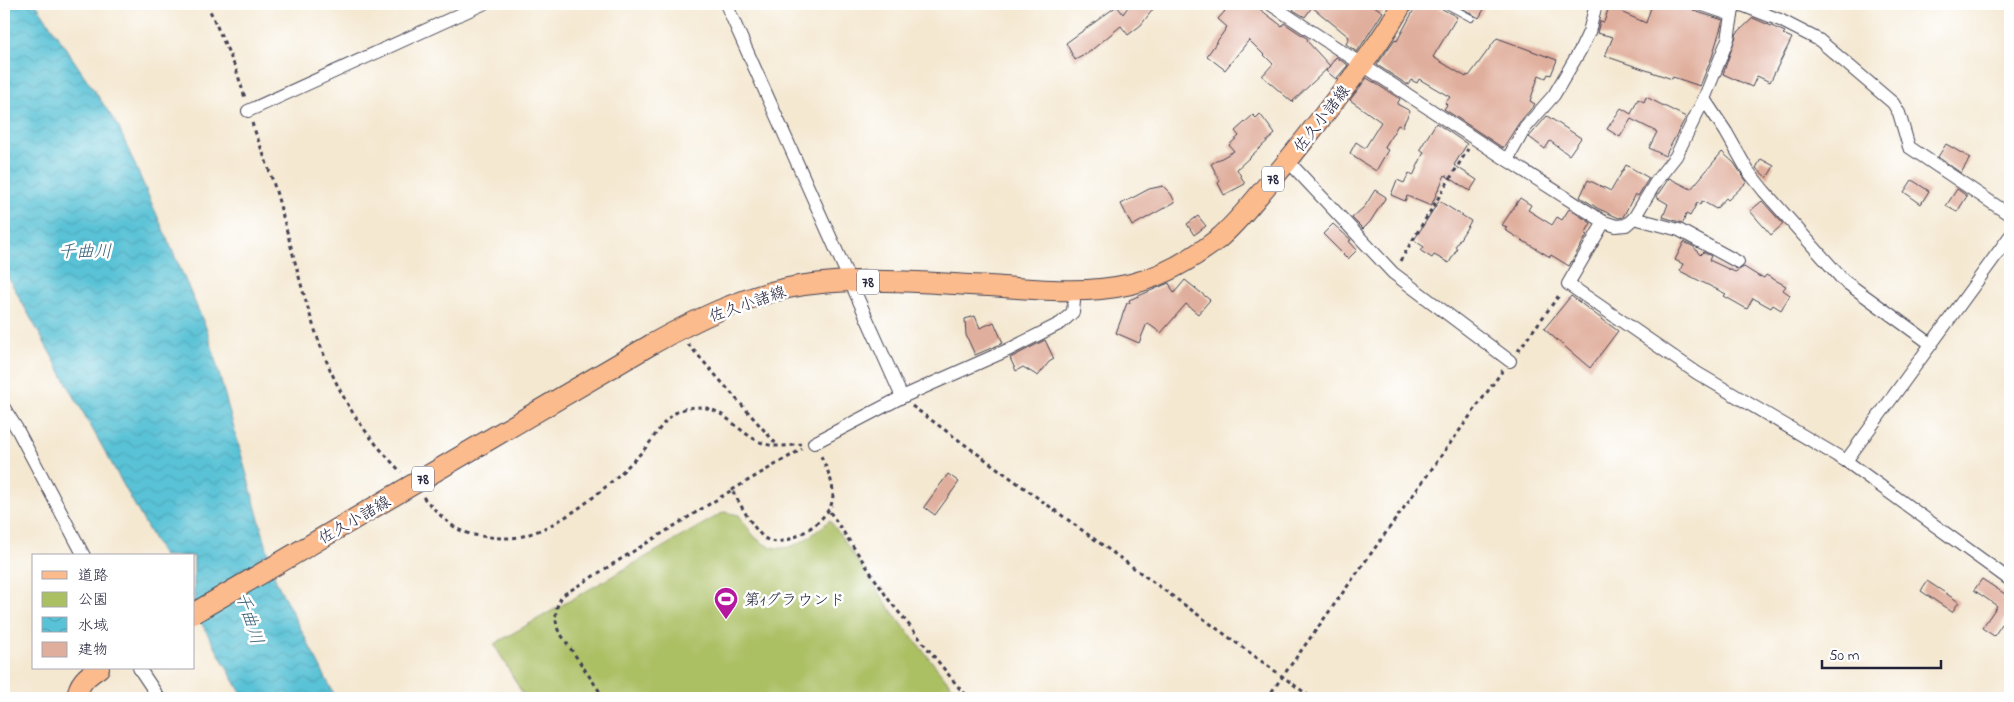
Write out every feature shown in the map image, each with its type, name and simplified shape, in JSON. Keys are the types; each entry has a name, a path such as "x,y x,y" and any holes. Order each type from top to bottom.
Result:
{"main road":[{"name":"佐久小諸線","path":"195,612 652,344 724,308 771,292 811,285 849,282 1075,290 1132,284 1167,272 1220,237 1235,223 1288,161 1362,66 1402,4"},
{"path":"77,698 78,690 85,678 96,670"}],"street":[{"path":"248,111 466,7 482,4"},
{"path":"726,4 902,397"},
{"path":"1270,4 1506,160 1604,222 1616,226 1626,225 1634,218 1657,180 1676,156 1704,99 1728,39 1733,9 1700,4"},
{"path":"1506,160 1525,128 1554,95 1581,49 1589,32 1596,4"},
{"path":"1739,4 1780,20 1819,40 1893,103 1909,147 2010,216"},
{"path":"1704,99 1726,132 1748,171 1843,280 1931,344"},
{"path":"1288,161 1393,273 1510,361"},
{"path":"1634,218 1679,230 1738,262"},
{"path":"1604,222 1568,284 1698,374 1846,460 2010,580"},
{"path":"1846,460 2010,236"},
{"path":"814,443 902,397 1010,349 1060,323 1073,312 1075,290"},
{"path":"4,408 22,438 83,554"},
{"path":"140,670 159,698"}],"lane":[{"path":"1445,4 1471,18"}],"path":[{"path":"207,4 236,69 248,111 280,204 300,284 328,366 348,405 378,447 404,476"},
{"path":"1393,273 1474,138"},
{"path":"1267,698 1510,361 1568,284"},
{"path":"675,331 779,446"},
{"path":"902,397 921,414 1312,698"},
{"path":"417,490 437,512 457,528 476,536 498,538 521,537 543,528 566,515 621,474 646,448 664,423 674,413 685,409 711,409 725,416 761,443 779,446 814,443"},
{"path":"604,698 558,630 554,617 556,604 563,595 732,490 814,443"},
{"path":"732,490 755,527 767,540 780,543 792,539 830,512 833,499 831,480 814,443"},
{"path":"830,512 889,600 960,689 970,698"}],"green space":[{"name":"第1グラウンド","path":"724,512 739,515 755,537 775,548 795,545 813,534 830,520 893,613 961,698 525,698 494,644"}],"water":[{"name":"千曲川","path":"4,4 36,4 118,126 207,330 276,581 336,698 244,698 195,612 195,554 162,554 4,270"}],"building":[{"path":"1130,4 1157,4 1141,25 1128,35 1121,26 1088,53 1075,60 1066,43 1117,6 1123,14"},
{"path":"1217,4 1253,4 1282,26 1284,23 1308,39 1307,41 1330,66 1292,102 1262,76 1273,64 1249,40 1225,70 1207,56 1227,27 1218,19 1225,11"},
{"path":"1298,4 1371,4 1383,12 1357,52 1346,44 1349,37 1312,7 1305,17 1293,10"},
{"path":"1417,4 1433,4 1457,17 1433,57 1466,77 1467,75 1469,76 1497,38 1557,60 1551,75 1548,74 1546,78 1539,75 1530,101 1535,104 1519,123 1503,148 1444,109 1447,105 1445,103 1450,97 1419,79 1417,83 1411,80 1408,85 1377,65 1395,39 1397,41"},
{"path":"1455,4 1487,4 1479,18"},
{"path":"1610,4 1627,4 1623,13 1646,23 1652,4 1688,4 1687,6 1697,12 1723,20 1712,57 1700,86 1673,77 1672,79 1605,56 1613,37 1597,33 1600,21 1604,22"},
{"path":"1753,18 1785,32 1783,34 1792,38 1770,82 1757,76 1752,87 1723,74 1737,33"},
{"path":"1336,57 1348,65 1336,79 1326,71"},
{"path":"1367,78 1400,99 1397,104 1410,111 1402,127 1398,125 1386,145 1385,148 1388,150 1376,171 1350,153 1356,142 1365,148 1381,122 1350,100"},
{"path":"1646,97 1686,117 1665,156 1649,148 1657,132 1631,119 1620,137 1607,129 1621,108 1631,114 1638,99 1644,102"},
{"path":"1260,114 1275,134 1237,169 1245,184 1224,195 1218,183 1220,181 1211,164 1234,151 1229,145 1239,136 1235,131 1253,115 1256,118"},
{"path":"1547,116 1581,138 1569,155 1550,141 1545,149 1529,137"},
{"path":"1436,123 1467,144 1454,165 1477,180 1470,191 1445,175 1431,206 1407,196 1405,201 1391,195 1397,180 1404,183 1409,173 1413,176 1424,152 1420,149"},
{"path":"1946,144 1970,158 1961,173 1938,157"},
{"path":"1722,152 1734,163 1747,182 1728,200 1726,198 1716,209 1702,201 1700,205 1697,203 1690,216 1686,214 1683,223 1663,217 1668,204 1656,197 1669,178 1691,189"},
{"path":"1761,159 1774,166 1767,178 1756,168"},
{"path":"1626,165 1649,178 1638,196 1635,194 1623,217 1619,218 1599,209 1580,197 1588,180 1611,191"},
{"path":"1912,180 1929,191 1921,204 1904,192"},
{"path":"1163,186 1171,194 1175,202 1132,226 1121,204 1149,189"},
{"path":"1957,189 1967,196 1957,212 1946,206"},
{"path":"1375,190 1386,197 1370,222 1363,229 1352,218 1365,206"},
{"path":"1520,198 1531,205 1528,210 1552,225 1557,217 1562,220 1569,209 1591,223 1585,234 1587,235 1569,266 1505,230 1507,227 1502,225"},
{"path":"1439,201 1471,221 1455,247 1457,249 1449,263 1434,255 1432,258 1421,251 1424,247 1414,240"},
{"path":"1762,201 1783,224 1771,235 1750,211"},
{"path":"1198,216 1206,226 1194,235 1187,224"},
{"path":"1333,224 1351,240 1349,241 1357,250 1348,259 1323,234"},
{"path":"1684,242 1694,247 1700,255 1703,252 1711,256 1709,260 1735,272 1744,267 1760,277 1764,278 1766,275 1786,286 1783,290 1790,295 1781,310 1773,305 1771,308 1753,298 1747,309 1724,296 1726,294 1680,271 1683,264 1675,260"},
{"path":"1185,280 1210,300 1198,314 1186,304 1161,333 1147,323 1139,343 1116,333 1127,303 1130,303 1129,300 1169,283 1174,293"},
{"path":"1571,296 1618,331 1590,368 1544,329"},
{"path":"975,316 980,328 994,322 1003,343 975,355 966,335 965,319"},
{"path":"1045,340 1054,359 1049,362 1038,376 1023,367 1016,371 1010,358"},
{"path":"948,474 959,482 935,515 924,507"},
{"path":"1982,579 2005,594 2010,588 2010,612 1994,636 1982,628 1997,606 1974,590"},
{"path":"1927,581 1959,602 1952,612 1921,591"}],"place":[{"name":"第1グラウンド","path":"726,620"}]}
